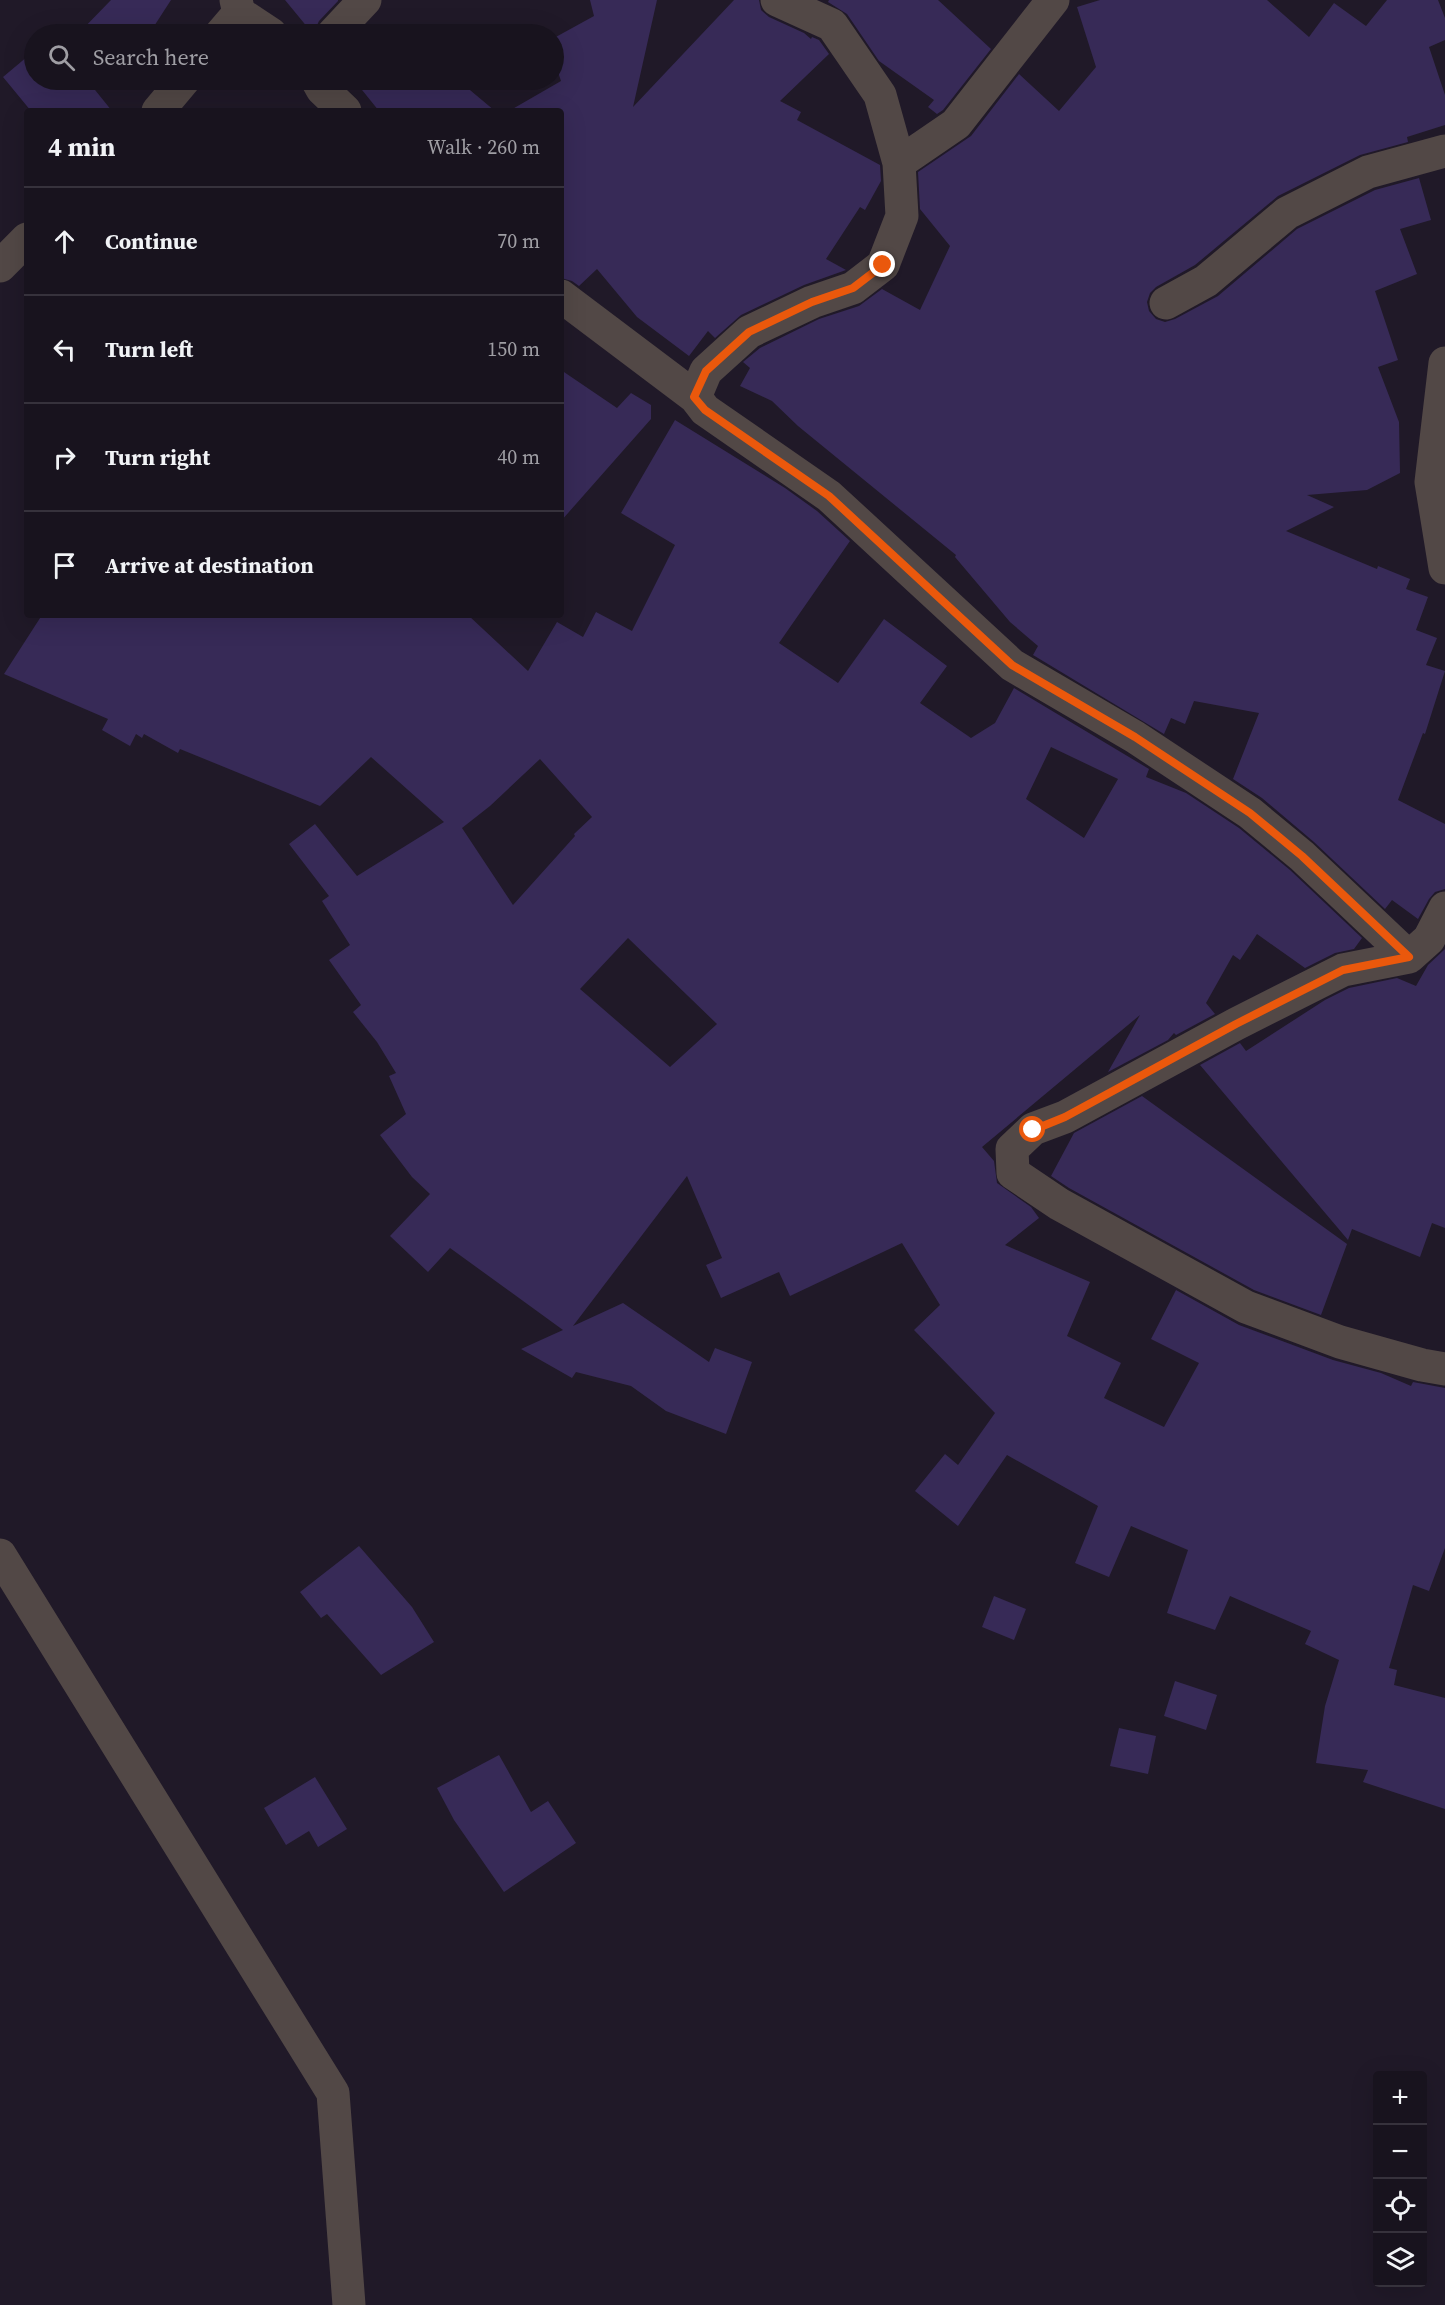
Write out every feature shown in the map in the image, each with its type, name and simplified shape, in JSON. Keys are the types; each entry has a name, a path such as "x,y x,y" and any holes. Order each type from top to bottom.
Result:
{"street":[{"path":"342,24 365,0"},
{"path":"694,397 706,371 749,332 812,302 853,288 883,265 902,216 899,163 880,95 832,26 777,0"},
{"path":"899,163 956,124 1053,0"},
{"path":"232,16 249,24"},
{"path":"161,108 176,90"},
{"path":"323,90 342,108"},
{"path":"1166,303 1206,281 1287,213 1368,172 1445,151"},
{"path":"0,266 24,242"},
{"path":"564,298 694,397 705,410 829,496 1012,665 1135,737 1250,813 1302,856 1409,957"},
{"path":"1445,363 1431,482 1445,565"},
{"path":"1445,908 1429,939 1409,957 1343,970 1236,1024 1065,1117 1033,1130 1012,1149 1013,1173 1059,1204 1246,1307 1340,1342 1422,1365 1445,1369"},
{"path":"0,1555 333,2093 349,2305"}],"building":[{"path":"111,0 171,0 155,24 88,24"},
{"path":"285,0 338,0 318,24 305,24"},
{"path":"590,0 657,0 633,107 734,0 759,0 761,10 769,17 804,33 811,39 812,37 819,40 829,54 780,101 801,112 797,120 880,165 881,181 865,210 860,207 826,259 846,270 804,285 741,315 715,338 708,331 689,356 637,317 597,269 579,286 564,279 564,108 514,108 545,90 564,90 564,32 594,16"},
{"path":"829,0 938,0 991,49 943,110 937,114 928,107 934,100 879,61 847,14 828,2"},
{"path":"1100,0 1267,0 1309,37 1334,3 1366,26 1387,0 1438,0 1445,18 1445,40 1429,47 1445,95 1445,125 1407,137 1408,142 1360,155 1278,196 1195,265 1156,287 1150,293 1147,302 1149,311 1156,319 1165,322 1175,319 1218,296 1297,229 1375,190 1419,178 1431,220 1400,229 1417,274 1375,291 1398,360 1378,367 1399,422 1400,473 1367,490 1307,495 1334,507 1286,531 1377,569 1378,566 1410,579 1406,589 1428,597 1416,630 1437,638 1426,665 1445,671 1425,734 1423,733 1398,800 1445,824 1445,889 1435,892 1418,919 1392,900 1385,909 1314,842 1262,798 1233,779 1259,713 1194,701 1185,724 1171,718 1164,734 1033,655 1038,646 1010,622 955,557 956,555 798,426 772,401 740,386 750,368 743,362 760,348 819,319 859,306 882,289 920,310 950,246 920,209 918,172 971,136 1019,74 1059,111 1096,67 1077,7"},
{"path":"24,59 24,90 95,90 110,108 29,108 3,77"},
{"path":"362,90 470,90 491,108 377,108"},
{"path":"564,372 617,408 631,393 651,405 651,419 564,518"},
{"path":"675,420 785,488 817,511 850,541 779,643 838,683 884,619 947,666 920,703 971,738 995,723 1014,688 1149,769 1146,777 1186,793 1239,828 1290,870 1362,938 1354,949 1335,953 1305,968 1257,934 1240,960 1233,955 1206,1003 1215,1014 1176,1035 1174,1033 1168,1040 1108,1072 1140,1015 982,1147 994,1161 997,1183 1031,1207 1039,1218 1005,1245 1090,1282 1067,1336 1121,1363 1104,1398 1164,1427 1199,1363 1151,1339 1176,1290 1239,1325 1333,1360 1381,1373 1411,1386 1413,1382 1445,1388 1445,1548 1429,1591 1413,1585 1389,1668 1397,1670 1394,1685 1445,1698 1445,1809 1363,1782 1368,1770 1316,1763 1325,1706 1339,1660 1305,1644 1311,1631 1230,1596 1215,1630 1167,1613 1188,1550 1131,1526 1109,1577 1075,1563 1098,1506 1007,1455 958,1526 915,1491 945,1454 958,1465 995,1413 914,1330 940,1305 902,1243 790,1296 779,1272 721,1298 706,1265 722,1258 687,1176 573,1326 623,1303 709,1362 715,1348 752,1362 726,1434 666,1411 631,1386 576,1372 572,1378 521,1349 563,1330 450,1248 428,1272 390,1236 430,1194 412,1177 380,1135 406,1114 389,1076 396,1073 377,1042 353,1012 361,1005 329,960 350,945 322,901 329,896 289,844 315,824 357,876 444,822 371,757 320,806 180,749 178,753 144,734 142,738 136,734 130,746 102,730 108,719 4,674 40,618 471,618 528,671 557,622 583,637 596,612 632,631 675,545 621,513","holes":["1051,747 1118,779 1084,838 1026,799","540,759 592,817 574,834 575,836 513,905 462,828 490,806","628,938 717,1024 670,1067 580,989"]},
{"path":"1445,949 1445,1228 1432,1223 1420,1257 1352,1229 1348,1240 1200,1065 1240,1043 1246,1051 1325,1000 1349,988 1397,978 1416,986 1428,965"},
{"path":"1142,1096 1347,1244 1321,1315 1254,1290 1051,1176 1074,1133"},
{"path":"359,1546 412,1607 434,1642 381,1675 327,1614 321,1618 300,1592"},
{"path":"994,1596 1026,1609 1014,1640 982,1627"},
{"path":"1175,1681 1217,1695 1206,1730 1164,1716"},
{"path":"1119,1728 1156,1736 1148,1774 1110,1766"},
{"path":"499,1755 531,1812 548,1801 576,1843 504,1892 454,1820 437,1788"},
{"path":"315,1777 347,1829 318,1847 309,1831 286,1845 264,1808"}],"route":[{"path":"883,265 853,288 812,302 749,332 706,371 694,397 705,410 829,496 1012,665 1135,737 1250,813 1302,856 1409,957 1343,970 1236,1024 1065,1117 1033,1130"}]}
